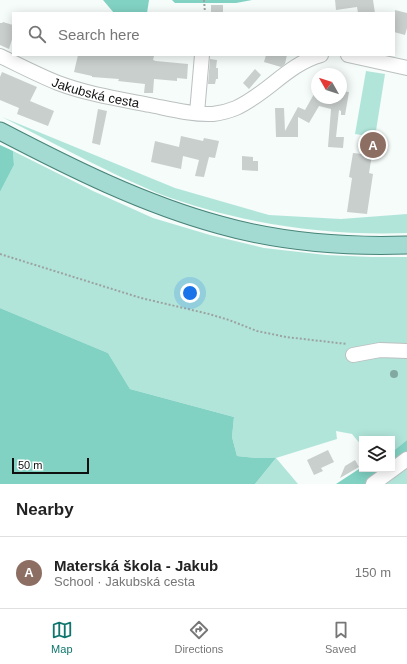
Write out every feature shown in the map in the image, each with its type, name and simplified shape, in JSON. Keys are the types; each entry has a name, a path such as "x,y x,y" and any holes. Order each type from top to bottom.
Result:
{"main road":[{"path":"0,131 134,196 222,226 269,236 308,241 342,244 407,245"}],"street":[{"name":"Jakubská cesta","path":"0,56 58,83 77,89 113,98 197,113 212,114 235,109 255,97 300,64 318,56"},
{"path":"197,113 202,56"},
{"path":"353,56 407,68"},
{"path":"353,350 407,351"},
{"path":"373,484 407,459"}],"path":[{"path":"204,1 205,12"},
{"path":"0,254 141,298 222,318 257,331 353,350"}],"green space":[{"path":"103,0 149,0 147,12 113,12"},
{"path":"172,0 252,0 236,3 175,3"},
{"path":"366,71 385,74 375,137 355,134"},
{"path":"2,117 175,188 269,215 341,219 407,214 407,233 312,230 249,220 218,212 152,191 106,170"},
{"path":"0,145 13,151 14,165 0,192"},
{"path":"13,151 93,191 153,218 210,235 264,248 326,255 407,257 407,440 395,450 395,436 359,436 359,442 352,434 336,431 337,439 276,458 237,456 232,437 234,417 130,389 108,353 0,308 0,192 14,165"},
{"path":"0,308 108,353 130,389 234,417 232,437 237,456 276,458 255,484 0,484"},
{"path":"407,440 407,465 383,484 336,484 359,469 359,472 395,472 395,450"},
{"path":"276,458 298,484 255,484"},
{"path":"407,465 407,484 383,484"}],"building":[{"path":"335,0 373,0 375,12 358,12 357,7 336,10"},
{"path":"211,5 223,5 223,12 211,12"},
{"path":"395,10 407,13 407,28 405,35 395,32"},
{"path":"0,23 12,25 12,39 9,49 0,45"},
{"path":"78,56 154,56 153,60 156,61 188,64 187,79 177,78 177,81 154,79 153,93 144,93 145,84 118,81 119,79 92,77 74,72"},
{"path":"266,56 287,56 285,64 281,67 264,62"},
{"path":"210,59 217,60 216,68 218,68 218,79 216,79 215,84 208,84"},
{"path":"255,69 261,75 249,89 243,83"},
{"path":"2,72 37,87 30,101 54,111 48,126 17,114 19,108 0,100 0,77"},
{"path":"347,92 349,92 347,104"},
{"path":"311,99 311,104 347,104 345,115 341,115 341,111 339,110 336,137 344,137 343,148 328,147 331,109 319,106 309,123 298,117 298,137 276,137 275,108 284,108 285,131 298,107 305,110"},
{"path":"98,109 107,111 100,145 92,143"},
{"path":"181,136 203,141 204,138 219,141 215,158 209,157 204,177 195,176 199,160 183,156 181,169 151,162 155,141 179,147"},
{"path":"353,153 372,155 369,173 373,174 367,214 347,212 352,178 349,177"},
{"path":"242,156 253,157 253,161 258,161 258,171 242,170"},
{"path":"328,450 334,462 321,468 323,471 314,475 307,460"},
{"path":"355,460 359,467 340,478 345,466"}],"place":[{"name":"Materská škola - Jakub","path":"373,145"}]}
